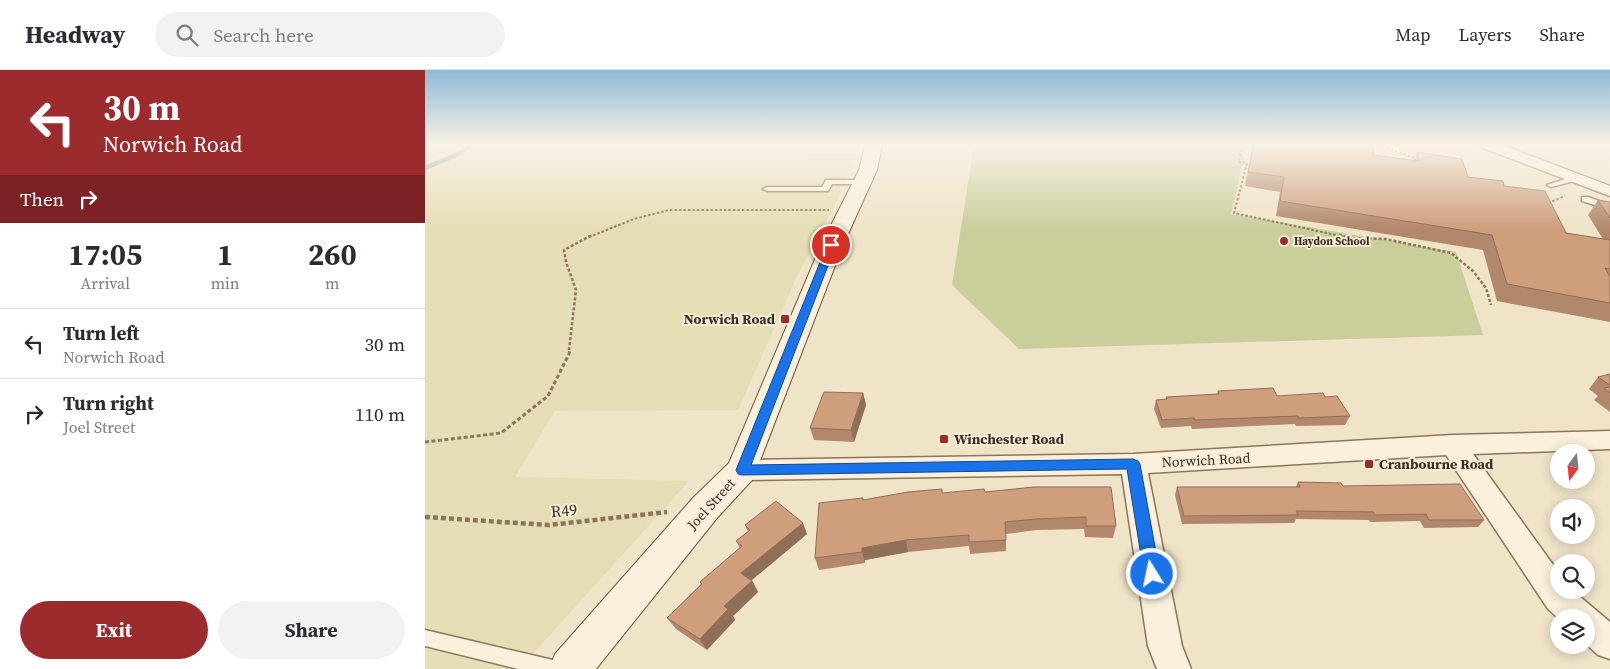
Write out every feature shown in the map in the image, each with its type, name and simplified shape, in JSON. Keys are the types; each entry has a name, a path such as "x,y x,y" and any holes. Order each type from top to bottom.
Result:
{"main road":[{"name":"Joel Street","path":"569,669 705,508 742,470 831,245 867,173"}],"street":[{"path":"1561,173 1610,190"},
{"name":"Norwich Road","path":"742,470 1133,464 1453,445 1610,440"},
{"path":"1453,445 1559,599 1571,609"},
{"path":"1133,464 1165,646 1174,669"},
{"path":"1595,630 1610,643"}],"lane":[{"path":"1551,185 1575,178"},
{"path":"767,189 825,189 829,182 862,182"},
{"path":"1585,199 1610,208"},
{"path":"425,638 553,669"}],"path":[{"path":"1244,173 1234,213 1352,238 1385,239 1451,253 1473,271 1486,288 1491,305"},
{"path":"1543,205 1595,185"},
{"path":"425,442 501,433 548,396 569,354 576,290 566,262 565,250 588,237 634,219 669,210 848,210"},
{"name":"R49","path":"425,517 549,525 705,508"}],"shaded area":[{"path":"425,173 848,173 835,205 797,276 738,410 555,411 515,477 689,481 519,669 425,669"}],"green space":[{"path":"970,173 1241,173 1231,214 1456,252 1483,335 1019,349 952,285"}],"building":[{"path":"1255,173 1467,173 1468,177 1503,181 1504,186 1545,191 1566,233 1610,240 1610,269 1605,268 1610,277 1610,303 1507,284 1492,235 1280,201 1284,177"},
{"path":"1598,200 1610,202 1610,218"},
{"path":"1610,374 1610,385 1598,377"},
{"path":"1610,387 1610,393 1604,388"},
{"path":"1273,388 1277,396 1323,393 1325,397 1337,396 1350,416 1162,420 1156,400 1167,399 1166,397 1219,394 1218,391"},
{"path":"824,392 863,393 851,430 810,428"},
{"path":"1298,482 1341,483 1343,486 1460,484 1484,520 1429,520 1426,514 1375,515 1373,512 1296,511 1298,515 1184,516 1177,487 1300,487"},
{"path":"1034,487 1111,487 1116,526 1086,526 1086,517 1005,522 1006,540 969,542 969,535 906,540 862,548 862,552 815,558 819,503 863,498 863,500 908,492 942,489 942,493 984,489 985,492"},
{"path":"776,501 803,523 741,573 752,581 724,606 728,609 700,639 667,618 702,584 700,582 742,546 736,541 750,530 745,525"}],"place":[{"name":"Haydon School","path":"1284,241"},
{"name":"Norwich Road","path":"785,319"},
{"name":"Winchester Road","path":"944,439"},
{"name":"Cranbourne Road","path":"1369,464"}],"route":[{"path":"831,245 742,470 1133,464 1152,574"}]}
